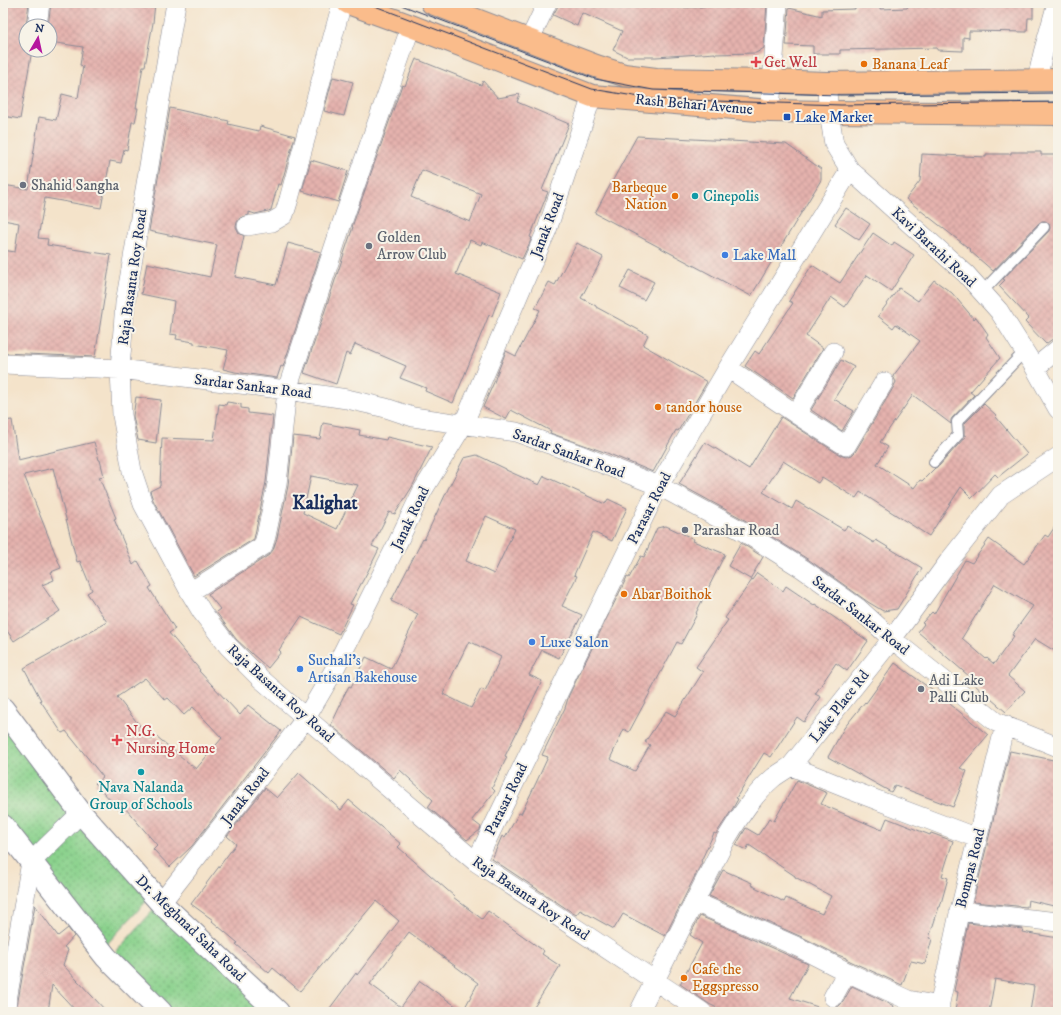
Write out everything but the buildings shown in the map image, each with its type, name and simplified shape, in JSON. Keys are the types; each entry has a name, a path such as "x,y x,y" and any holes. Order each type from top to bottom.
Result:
{"main road":[{"name":"Rash Behari Avenue","path":"348,3 592,96 770,111 1058,114"},
{"name":"Rash Behari Avenue","path":"432,3 529,41 624,75 656,79 826,83 1047,80"}],"street":[{"path":"37,18 40,3"},
{"name":"Raja Basanta Roy Road","path":"176,3 125,303 120,369 122,416 132,471 143,504 202,612 228,646 261,679 476,862 702,1012"},
{"path":"247,226 272,222 284,215 342,3"},
{"path":"529,41 547,3"},
{"path":"770,111 778,3"},
{"path":"1047,80 1043,53 1057,3"},
{"path":"190,592 263,546 276,490 287,390 342,223 411,26"},
{"name":"Kavi Barathi Road","path":"826,83 834,144 850,170 966,274 999,310 1035,368 1058,410"},
{"name":"Janak Road","path":"161,903 306,718 333,672 396,548 423,490 463,425 547,230 592,96"},
{"name":"Parasar Road","path":"476,862 659,486 728,368 850,170"},
{"path":"1035,368 1058,349"},
{"path":"796,414 833,352"},
{"name":"Sardar Sankar Road","path":"3,364 120,369 347,399 386,408 413,417 516,432 583,456 659,486 744,532 803,569 858,608 892,639 996,722 1058,747"},
{"path":"728,368 846,446 884,382"},
{"name":"Lake Place Rd","path":"639,1012 726,839 742,813 773,778 791,766 892,639 1001,496 1058,457"},
{"name":"Dr. Meghnad Saha Road","path":"3,709 81,813 161,903 278,1012"},
{"name":"Bompas Road","path":"939,1009 959,911 1004,725"},
{"path":"791,766 977,838"},
{"path":"5,1012 31,862 81,813"},
{"path":"3,826 106,957 161,1012"},
{"path":"695,902 800,948 847,972 908,1000 939,1009"},
{"path":"959,911 1058,922"},
{"path":"833,997 847,972"}],"lane":[{"path":"982,292 1044,227"},
{"path":"934,462 958,435 957,422 1024,352"}],"green space":[{"path":"3,715 152,895 105,946 3,816"},
{"path":"160,903 270,1012 170,1012 114,954"}],"tram line":[{"path":"367,3 592,89 652,99 841,105 1058,102"},
{"path":"396,3 595,79 653,90 841,95 1058,93"}],"place":[{"name":"Get Well","path":"756,62"},
{"name":"Banana Leaf","path":"864,64"},
{"name":"Lake Market","path":"787,117"},
{"name":"Shahid Sangha","path":"23,185"},
{"name":"Barbeque Nation","path":"675,196"},
{"name":"Cinepolis","path":"695,196"},
{"name":"Golden Arrow Club","path":"369,246"},
{"name":"Lake Mall","path":"725,255"},
{"name":"tandor house","path":"658,407"},
{"name":"Parashar Road","path":"685,530"},
{"name":"Abar Boithok","path":"624,594"},
{"name":"Luxe Salon","path":"532,642"},
{"name":"Suchali's Artisan Bakehouse","path":"300,669"},
{"name":"Adi Lake Palli Club","path":"921,689"},
{"name":"N.G. Nursing Home","path":"117,740"},
{"name":"Nava Nalanda Group of Schools","path":"141,772"},
{"name":"Cafe the Eggspresso","path":"684,978"}],"district":[{"name":"Kalighat","path":"325,502"}]}
